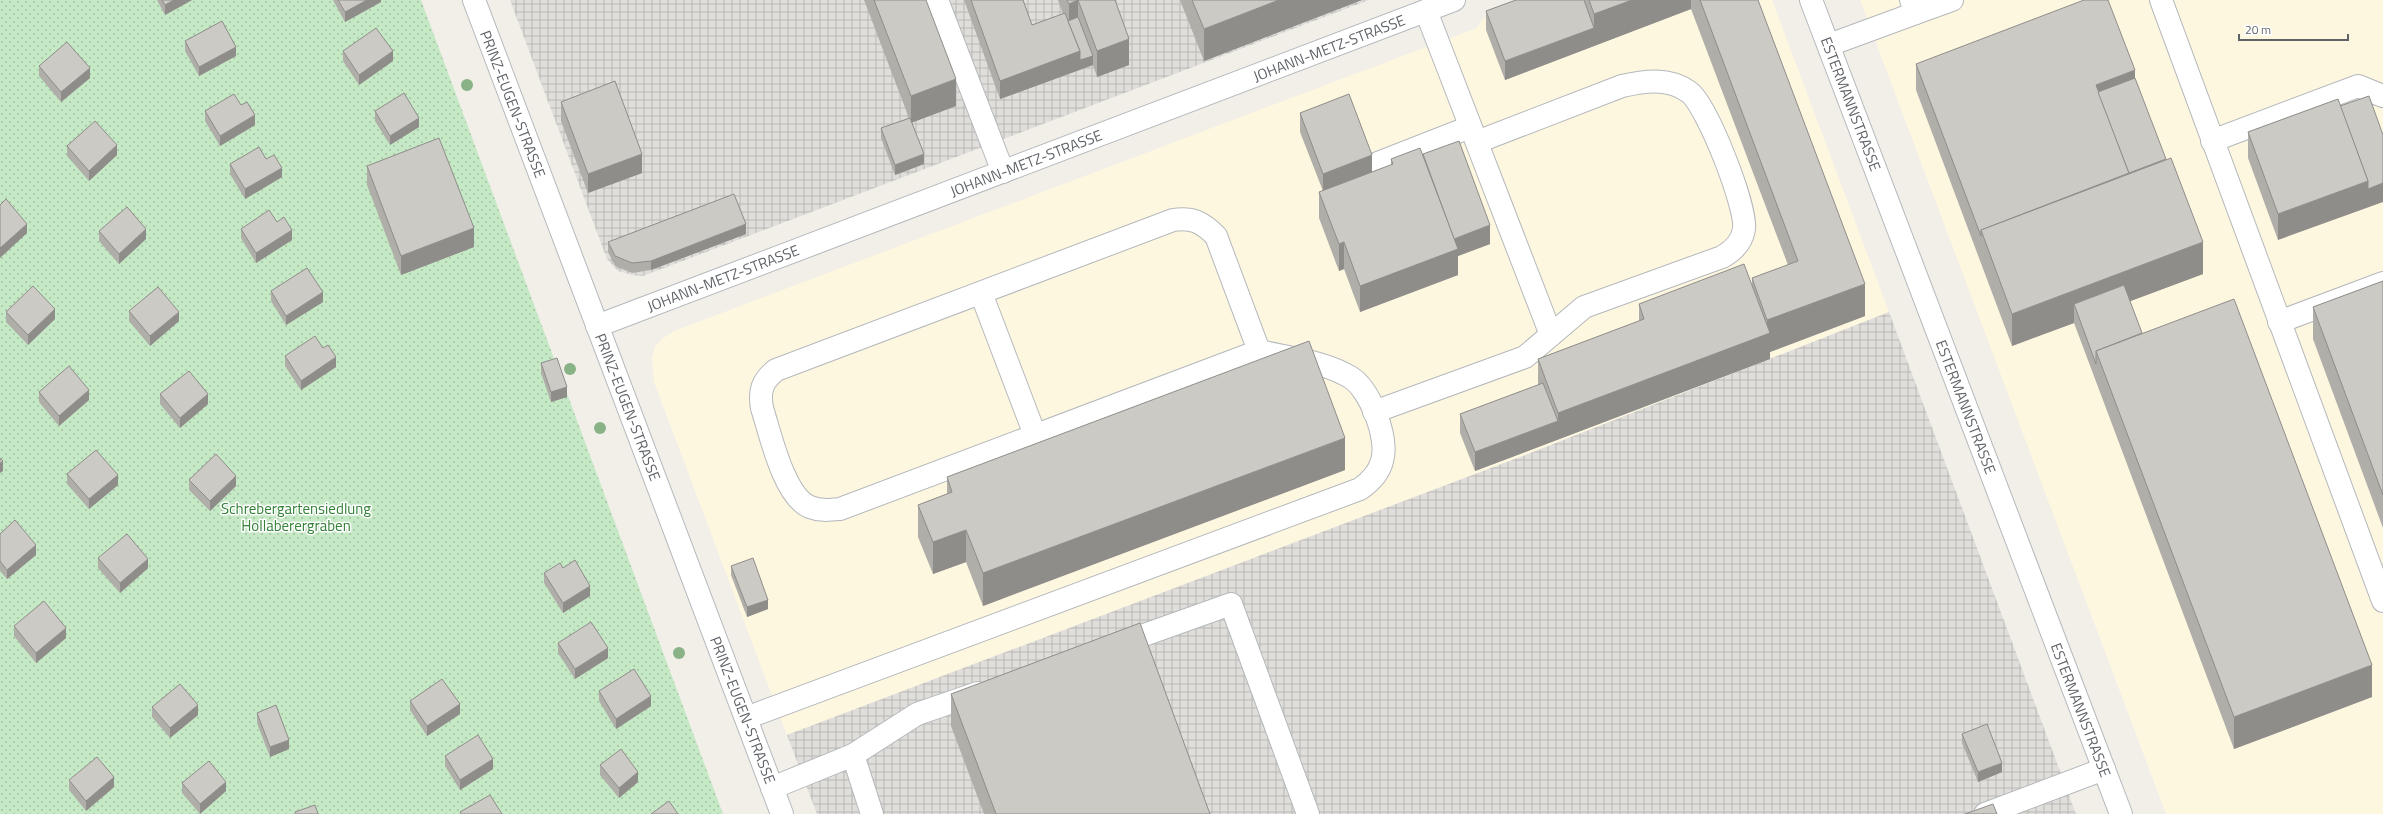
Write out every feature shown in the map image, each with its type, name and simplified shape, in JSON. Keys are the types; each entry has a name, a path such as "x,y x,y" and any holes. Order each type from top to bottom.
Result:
{"street":[{"name":"PRINZ-EUGEN-STRASSE","path":"474,0 782,814"},
{"path":"937,0 1003,172"},
{"name":"JOHANN-METZ-STRASSE","path":"598,326 1454,0"},
{"name":"ESTERMANNSTRASSE","path":"1811,0 2121,814"},
{"path":"1829,45 1913,7 1952,0"},
{"path":"2161,0 2383,601"},
{"path":"1426,11 1551,335"},
{"path":"1374,412 1525,357 1584,307 1722,257 1736,247 1743,230 1743,212 1703,108 1688,92 1666,82 1646,81 1610,90 1378,163"},
{"path":"2212,141 2358,86 2383,96"},
{"path":"746,718 1360,489 1373,478 1382,462 1384,452 1382,434 1374,412 1363,389 1349,376 1319,365 1259,351 840,509 823,510 808,506 795,495 786,478 762,408 760,397 762,386 768,376 776,370 1172,220 1197,220 1207,226 1216,236 1259,351"},
{"path":"2279,322 2383,283"},
{"path":"981,293 1035,435"},
{"path":"1096,652 1231,604 1308,814"},
{"path":"772,788 853,755 917,714 999,686"},
{"path":"853,755 872,814"},
{"path":"1984,814 2104,769"}],"shaded area":[{"path":"510,0 1369,0 643,276 618,271 607,259"},
{"path":"1524,0 1772,0 1889,312 1533,452 787,735 654,382 652,358 655,347 662,339 674,331 1477,28 1482,20 1491,13"},
{"path":"1860,0 2383,0 2383,814 2166,814"},
{"path":"1889,312 2076,814 817,814 787,735 1533,452"}],"green space":[{"name":"Schrebergartensiedlung Hollaberergraben","path":"0,0 421,0 723,814 0,814"}],"building":[{"path":"162,0 174,0 165,5"},
{"path":"338,0 367,0 345,12"},
{"path":"874,0 926,0 956,79 911,96"},
{"path":"971,0 1023,0 1032,25 1065,13 1080,51 1000,81"},
{"path":"1067,0 1078,0 1069,4"},
{"path":"1078,0 1115,0 1129,39 1097,51"},
{"path":"1192,0 1279,0 1204,29"},
{"path":"1516,0 1584,0 1594,28 1505,61 1486,11"},
{"path":"1589,0 1632,0 1594,14"},
{"path":"1700,0 1758,0 1865,284 1767,320 1752,278 1798,261"},
{"path":"2084,0 2108,0 2135,70 2096,85 2129,173 1981,230 1981,236 1916,64"},
{"path":"1078,17 1093,56 1080,60 1080,51 1068,21"},
{"path":"222,21 236,47 199,67 185,41"},
{"path":"376,28 393,51 359,75 343,51"},
{"path":"67,42 90,68 61,92 39,66"},
{"path":"2135,78 2166,159 2129,173 2098,92"},
{"path":"615,81 642,154 588,174 561,102"},
{"path":"404,93 419,118 390,136 375,111"},
{"path":"234,94 241,105 247,102 255,115 220,136 205,111"},
{"path":"1349,94 1372,155 1323,174 1300,113"},
{"path":"2369,96 2383,135 2383,183 2368,189 2368,181 2340,106"},
{"path":"2338,99 2368,181 2278,214 2248,132"},
{"path":"910,118 924,154 895,165 881,128"},
{"path":"95,121 117,145 89,171 67,146"},
{"path":"439,138 474,228 401,256 367,166"},
{"path":"1459,141 1490,225 1454,239 1423,154"},
{"path":"259,147 266,159 274,155 282,168 245,189 230,164"},
{"path":"1420,148 1458,249 1360,286 1344,242 1339,244 1319,192 1393,164 1391,159"},
{"path":"2171,158 2203,242 2012,314 1981,230"},
{"path":"734,194 746,224 651,261 632,263 615,256 608,242"},
{"path":"6,199 27,224 0,248 0,205"},
{"path":"127,207 146,229 119,254 99,231"},
{"path":"269,210 277,222 284,217 292,230 256,253 241,229"},
{"path":"1744,264 1770,333 1558,413 1538,359 1644,319 1639,304"},
{"path":"307,268 323,292 286,316 271,291"},
{"path":"2383,281 2383,495 2313,307"},
{"path":"2124,285 2142,333 2096,351 2096,364 2074,304"},
{"path":"33,286 55,309 28,335 6,312"},
{"path":"158,287 179,312 150,336 129,311"},
{"path":"2234,299 2372,665 2234,717 2096,351"},
{"path":"315,336 323,348 328,345 336,357 301,381 285,356"},
{"path":"1309,341 1345,438 983,573 966,530 933,542 918,505 952,492 947,477"},
{"path":"557,358 567,387 551,392 541,363"},
{"path":"69,366 89,390 59,416 39,392"},
{"path":"189,371 208,394 180,418 160,394"},
{"path":"1543,383 1558,421 1475,452 1460,414"},
{"path":"96,450 118,475 89,499 67,474"},
{"path":"216,454 236,476 210,501 189,480"},
{"path":"15,520 36,545 7,570 0,561 0,534"},
{"path":"127,534 148,559 120,583 98,558"},
{"path":"753,558 768,600 747,607 731,566"},
{"path":"575,560 590,586 563,603 544,573 560,563 563,568"},
{"path":"44,601 66,628 36,653 14,626"},
{"path":"591,622 608,648 575,669 558,643"},
{"path":"1140,623 1210,814 996,814 951,694"},
{"path":"634,669 651,696 616,719 599,691"},
{"path":"442,679 460,704 427,726 410,701"},
{"path":"180,684 198,705 170,728 152,707"},
{"path":"276,705 289,740 270,747 257,713"},
{"path":"1987,724 2002,763 1978,772 1962,734"},
{"path":"478,735 493,759 460,780 445,756"},
{"path":"621,749 638,772 619,788 600,765"},
{"path":"97,757 114,777 86,801 69,780"},
{"path":"209,761 226,782 200,804 182,783"},
{"path":"490,795 502,814 461,814 460,812"},
{"path":"669,801 678,814 651,814"},
{"path":"1993,804 1997,814 1965,814"},
{"path":"315,805 318,814 296,814 295,812"}]}
